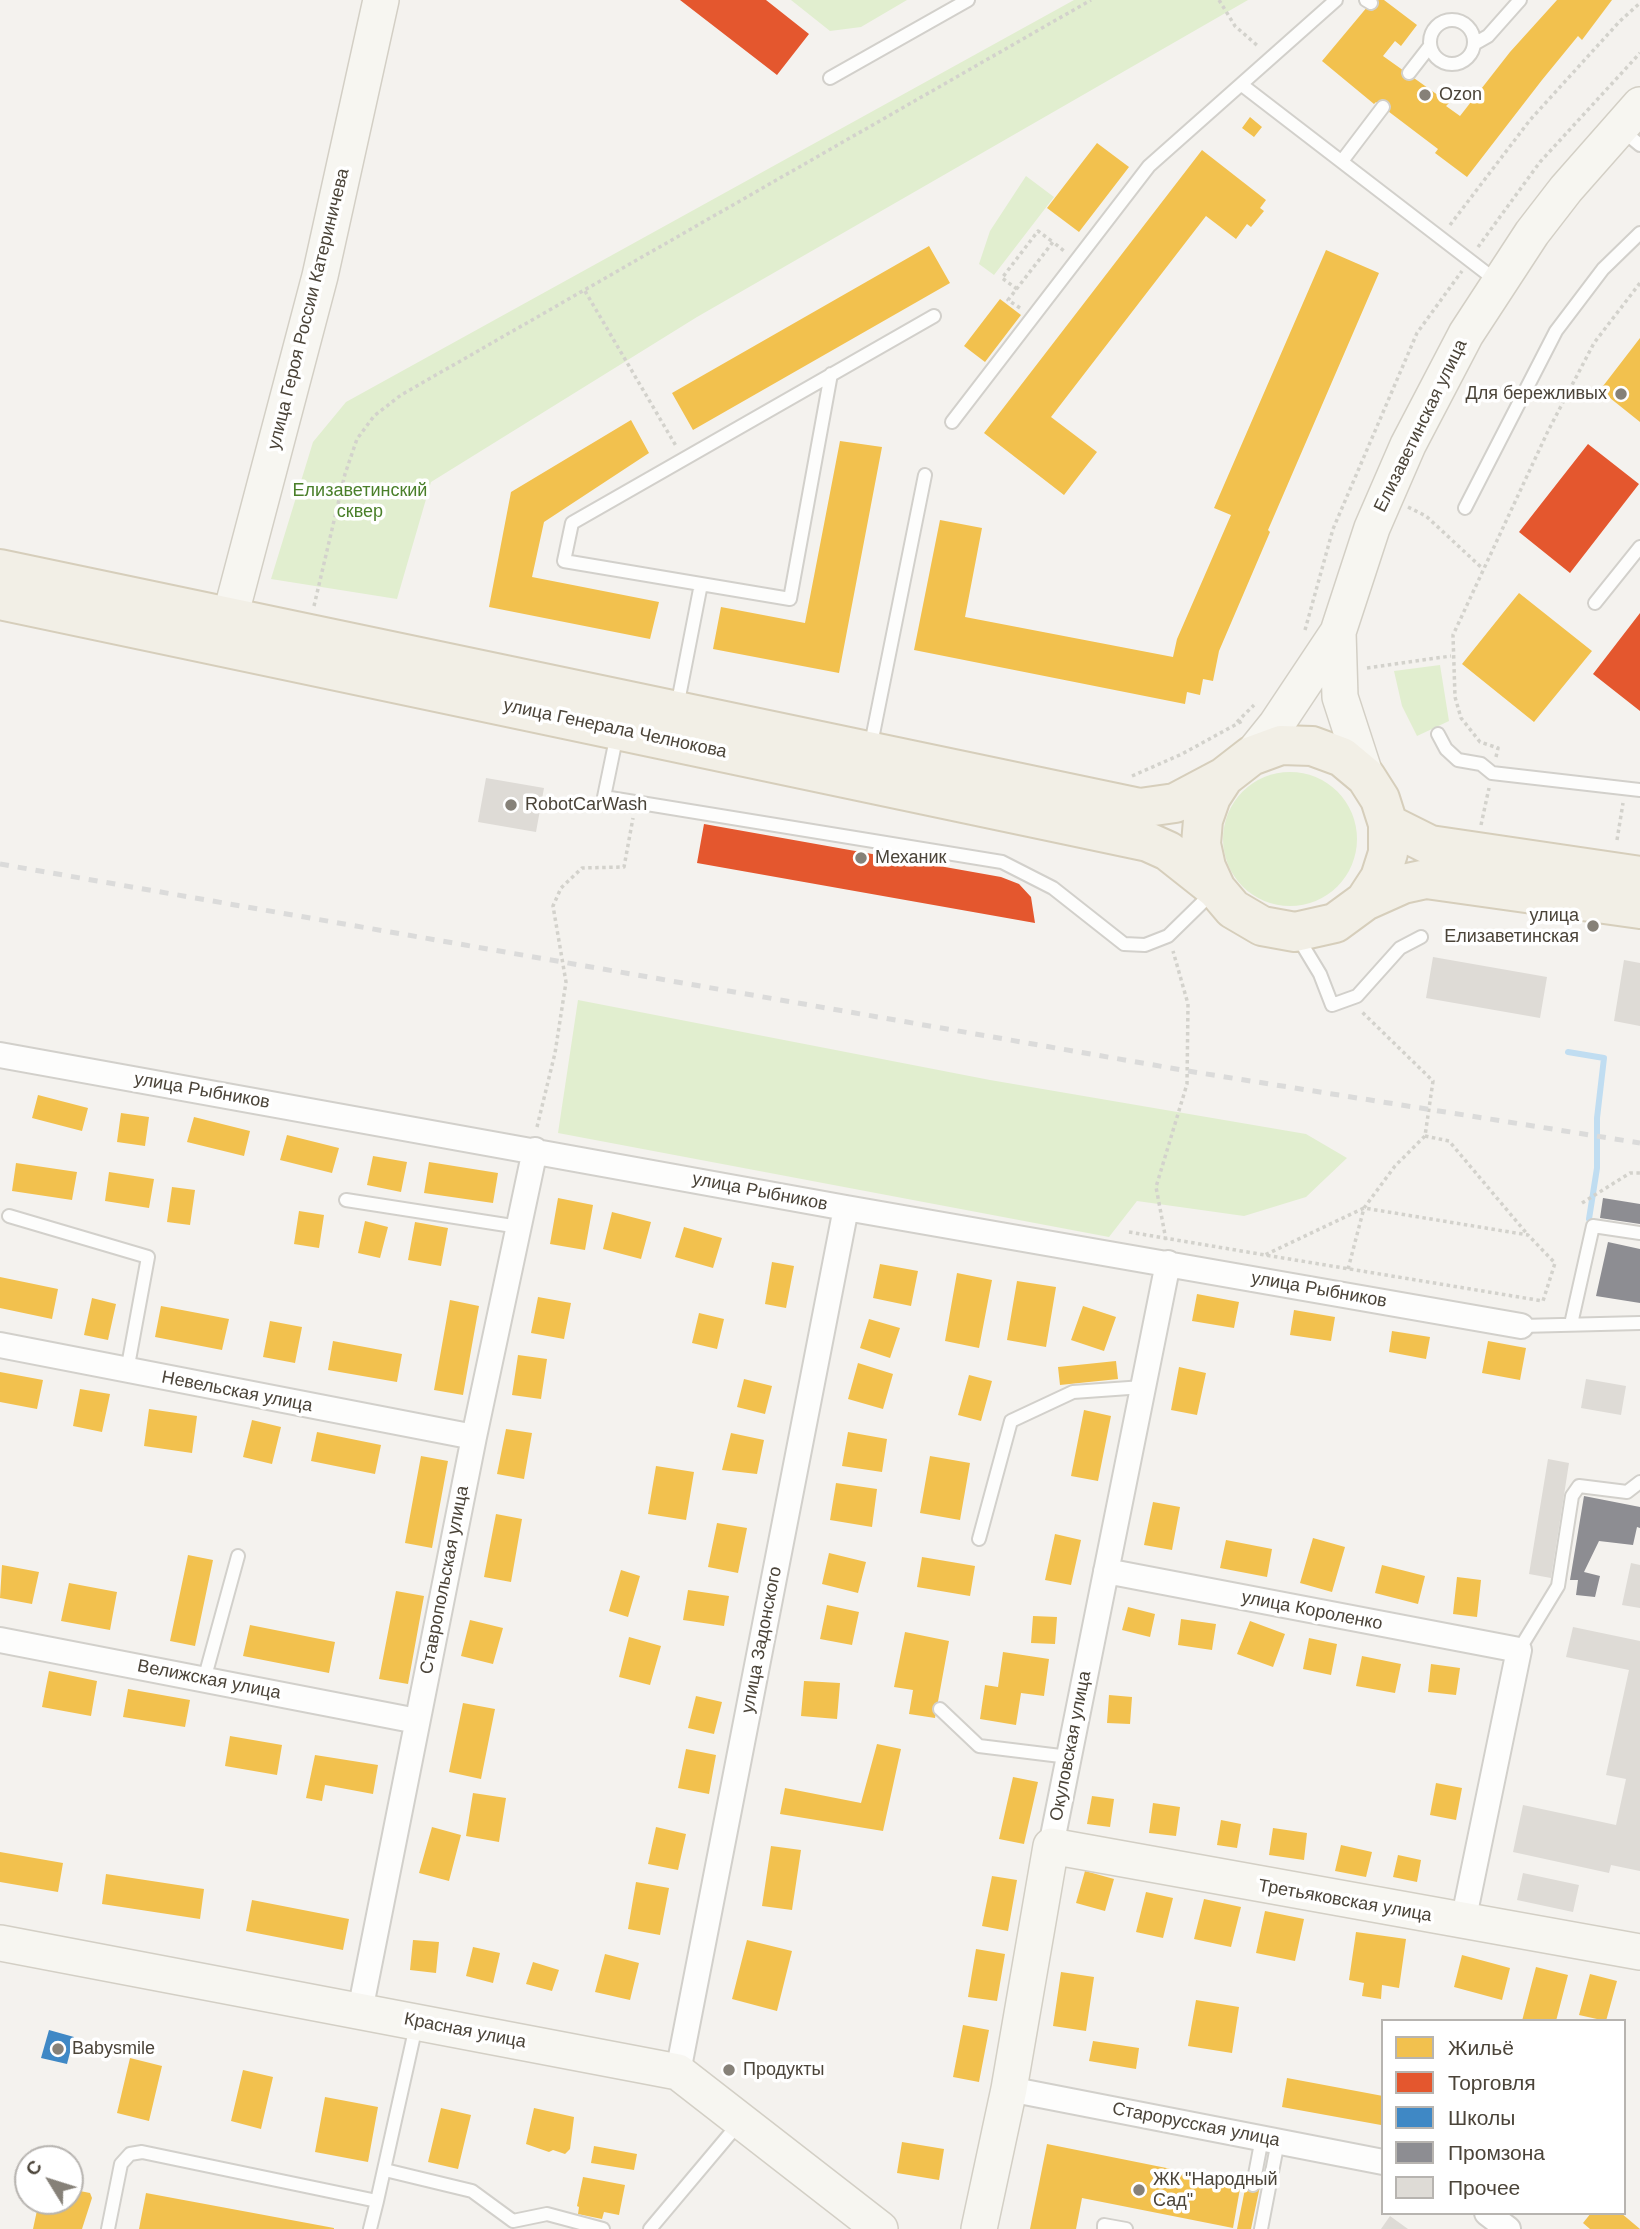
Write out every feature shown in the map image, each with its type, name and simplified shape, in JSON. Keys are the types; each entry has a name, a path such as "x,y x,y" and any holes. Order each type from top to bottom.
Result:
{"main road":[{"name":"улица Генерала Челнокова","path":"0,569 1140,808 1175,803 1237,766 1281,746 1312,746 1342,757 1366,777 1380,799 1388,824 1388,853 1380,878 1365,901"},
{"name":"улица Генерала Челнокова","path":"0,600 1148,842 1168,850 1216,889 1247,919 1278,931 1295,932 1335,923 1365,901 1403,884 1426,879 1640,909"},
{"name":"улица Генерала Челнокова","path":"1216,889 1203,856 1203,820 1211,797 1237,766"},
{"path":"1388,824 1430,845 1640,876"}],"street":[{"name":"улица Героя России Катериничева","path":"230,617 320,276 380,0"},
{"name":"Елизаветинская улица","path":"1237,766 1276,725 1338,632 1372,528 1408,444 1459,346 1499,282 1566,189 1633,126"},
{"name":"Елизаветинская улица","path":"1338,632 1340,697 1366,777"},
{"name":"улица Рыбников","path":"0,1055 846,1208 1521,1326"},
{"name":"Ставропольская улица","path":"360,2011 474,1437 535,1150"},
{"name":"улица Задонского","path":"678,2071 846,1208"},
{"name":"Окуловская улица","path":"979,2229 1009,2089 1051,1846 1168,1263"},
{"name":"Невельская улица","path":"0,1345 474,1437"},
{"name":"улица Короленко","path":"1106,1571 1519,1650"},
{"name":"Велижская улица","path":"0,1640 417,1721"},
{"path":"1463,1922 1519,1650"},
{"name":"Третьяковская улица","path":"1051,1846 1640,1952"},
{"name":"Красная улица","path":"0,1943 678,2071 880,2229"},
{"name":"Старорусская улица","path":"1009,2089 1381,2162"},
{"path":"1490,2215 1508,2229"}],"lane":[{"path":"830,78 968,0"},
{"path":"952,422 1149,166 1336,0"},
{"path":"1430,46 1440,60 1454,64 1468,57 1474,44 1488,36 1520,0"},
{"path":"1409,73 1430,46 1436,27 1449,20 1464,24 1469,29 1474,44"},
{"path":"1242,85 1499,282"},
{"path":"1342,161 1383,107"},
{"path":"1465,508 1556,331 1603,269 1640,233"},
{"path":"831,374 790,599 564,561 572,523 831,374 934,316"},
{"path":"870,752 925,475"},
{"path":"1595,603 1640,547"},
{"path":"676,711 701,584"},
{"path":"618,730 604,797 1002,862 1053,888 1124,944 1135,946 1155,943 1168,936 1216,889"},
{"path":"1438,734 1446,748 1458,760 1481,764 1492,773 1640,790"},
{"path":"1295,932 1320,974 1332,1005 1357,996 1400,948 1421,937"},
{"path":"346,1200 519,1227"},
{"path":"9,1216 148,1257 127,1371"},
{"path":"1571,1324 1593,1226 1640,1233"},
{"path":"1521,1326 1640,1323"},
{"path":"979,1539 1011,1421 1073,1392 1143,1387"},
{"path":"1519,1650 1558,1586 1572,1496 1579,1486 1627,1492 1640,1482"},
{"path":"204,1679 238,1556"},
{"path":"940,1709 979,1746 1069,1757"},
{"path":"370,2229 417,2022"},
{"path":"650,2229 741,2121"},
{"path":"1253,2185 1270,2140"},
{"path":"1261,2229 1270,2140"},
{"path":"108,2229 121,2164 130,2154 142,2152 377,2201"},
{"path":"385,2170 472,2191 513,2221 547,2214 603,2229"},
{"path":"1104,2229 1104,2225 1126,2229"}],"path":[{"path":"314,606 345,474 357,439 374,416 401,396 1091,0"},
{"path":"1219,0 1247,39 1273,56"},
{"path":"1441,237 1530,120 1620,21 1640,3"},
{"path":"1017,289 1002,278 1038,231 1076,260"},
{"path":"1032,318 1009,300 1053,242"},
{"path":"1481,827 1498,748 1480,742 1461,718 1455,696 1451,656 1453,635 1482,568 1594,343 1640,284"},
{"path":"585,291 684,459"},
{"path":"1408,507 1426,516 1482,568"},
{"path":"1362,668 1451,656"},
{"path":"535,1150 538,1122 555,1053 566,982 553,906 561,888 582,868 624,867 636,802"},
{"path":"1617,840 1621,814"},
{"path":"1168,936 1188,1004 1187,1084 1156,1187 1168,1263"},
{"path":"1348,1269 1364,1208 1395,1166 1425,1136 1433,1081 1349,1000"},
{"path":"1129,1232 1543,1301 1555,1263 1449,1141 1425,1136"},
{"path":"1582,1203 1630,1173 1640,1172"},
{"path":"1265,1255 1364,1208 1528,1235"}],"green space":[{"path":"791,0 907,0 861,27 830,31"},
{"name":"Елизаветинский сквер","path":"1074,0 1248,0 697,317 431,482 397,599 271,579 313,442 346,402"},
{"path":"1026,176 1054,197 994,275 979,264 990,231"},
{"path":"1440,665 1449,721 1417,736 1402,706 1394,671"},
{"path":"1290,772 1316,777 1337,792 1352,813 1357,839 1352,865 1337,886 1316,901 1290,906 1264,901 1243,886 1228,865 1223,839 1228,813 1243,792 1264,777"},
{"path":"578,1000 990,1080 1306,1134 1347,1158 1306,1197 1244,1216 1137,1201 1109,1237 558,1133"}],"building: Жильё":[{"path":"1373,0 1384,0 1417,25 1401,46 1395,41 1383,56 1449,103 1446,106 1460,116 1510,52 1557,0 1612,0 1582,40 1578,36 1467,177 1435,153 1438,149 1376,102 1374,104 1322,61"},
{"path":"1250,117 1262,127 1254,137 1242,128"},
{"path":"1097,143 1129,167 1079,232 1047,208"},
{"path":"1202,150 1266,200 1260,208 1264,211 1251,227 1247,224 1236,239 1206,216 1051,417 1097,452 1064,495 984,433"},
{"path":"929,246 950,283 693,430 672,393"},
{"path":"1326,250 1379,273 1268,530 1270,532 1219,651 1213,681 1203,679 1200,695 1187,692 1185,704 914,650 940,520 982,528 965,617 1173,657 1177,639 1231,515 1214,508"},
{"path":"1000,299 1021,315 985,362 964,346"},
{"path":"1640,338 1640,422 1600,390"},
{"path":"631,420 649,453 544,522 532,577 659,602 650,639 489,607 511,492"},
{"path":"840,441 882,447 839,673 713,649 721,607 805,623"},
{"path":"1519,593 1592,651 1534,722 1462,664"},
{"path":"38,1095 88,1108 82,1131 32,1118"},
{"path":"121,1113 149,1117 145,1146 117,1142"},
{"path":"194,1117 250,1131 244,1156 187,1142"},
{"path":"287,1135 339,1148 332,1173 280,1160"},
{"path":"373,1156 407,1162 401,1192 367,1185"},
{"path":"429,1162 498,1173 493,1203 424,1193"},
{"path":"16,1163 77,1172 72,1200 12,1191"},
{"path":"109,1172 154,1179 149,1208 105,1201"},
{"path":"172,1187 195,1190 190,1225 167,1222"},
{"path":"558,1198 593,1205 585,1250 550,1244"},
{"path":"299,1211 324,1215 319,1248 294,1244"},
{"path":"612,1212 651,1222 641,1259 603,1249"},
{"path":"365,1221 388,1227 380,1258 358,1253"},
{"path":"415,1222 448,1228 441,1266 408,1260"},
{"path":"684,1227 722,1238 713,1268 675,1257"},
{"path":"772,1262 794,1266 786,1308 765,1304"},
{"path":"880,1264 918,1271 911,1306 873,1298"},
{"path":"957,1273 992,1280 979,1348 945,1341"},
{"path":"0,1277 58,1289 52,1319 0,1308"},
{"path":"1017,1281 1056,1287 1046,1347 1007,1340"},
{"path":"1197,1294 1239,1302 1234,1328 1192,1321"},
{"path":"538,1297 571,1303 564,1339 531,1333"},
{"path":"92,1298 116,1304 108,1340 84,1335"},
{"path":"450,1300 479,1306 463,1395 434,1390"},
{"path":"161,1306 229,1319 222,1350 155,1337"},
{"path":"1083,1306 1116,1317 1104,1351 1071,1340"},
{"path":"1294,1310 1335,1317 1331,1341 1290,1335"},
{"path":"699,1313 724,1319 717,1349 692,1343"},
{"path":"869,1319 900,1328 890,1358 860,1348"},
{"path":"270,1321 302,1327 295,1363 263,1357"},
{"path":"1392,1331 1430,1337 1426,1359 1389,1352"},
{"path":"333,1341 402,1354 397,1382 328,1370"},
{"path":"1488,1341 1526,1348 1520,1380 1482,1373"},
{"path":"518,1355 547,1359 541,1399 512,1395"},
{"path":"1116,1361 1118,1379 1060,1385 1058,1367"},
{"path":"858,1363 893,1374 883,1409 848,1399"},
{"path":"1179,1367 1206,1373 1197,1415 1171,1410"},
{"path":"0,1372 43,1380 37,1409 0,1402"},
{"path":"969,1375 992,1381 981,1421 958,1415"},
{"path":"744,1379 772,1386 765,1414 737,1407"},
{"path":"80,1389 110,1394 102,1432 73,1426"},
{"path":"149,1409 197,1416 192,1453 144,1446"},
{"path":"1084,1410 1111,1416 1098,1481 1071,1476"},
{"path":"252,1420 281,1427 272,1464 243,1457"},
{"path":"506,1429 532,1433 524,1479 497,1474"},
{"path":"317,1432 381,1445 375,1474 311,1461"},
{"path":"848,1432 887,1439 882,1472 842,1466"},
{"path":"731,1433 764,1440 757,1474 722,1470"},
{"path":"421,1456 448,1461 432,1548 405,1543"},
{"path":"930,1456 970,1463 960,1520 920,1513"},
{"path":"656,1466 694,1472 686,1520 648,1514"},
{"path":"836,1483 877,1489 872,1527 830,1520"},
{"path":"1153,1502 1180,1507 1172,1550 1144,1545"},
{"path":"496,1514 522,1519 511,1582 484,1577"},
{"path":"717,1523 747,1528 738,1573 708,1567"},
{"path":"1055,1534 1081,1540 1071,1585 1045,1580"},
{"path":"1313,1538 1345,1547 1332,1592 1300,1583"},
{"path":"1226,1540 1272,1549 1267,1577 1220,1568"},
{"path":"829,1553 866,1562 858,1593 822,1584"},
{"path":"188,1555 213,1560 195,1646 170,1641"},
{"path":"922,1557 975,1566 970,1596 917,1587"},
{"path":"2,1565 39,1572 32,1604 0,1598"},
{"path":"1382,1565 1425,1576 1418,1604 1375,1593"},
{"path":"621,1570 640,1576 628,1617 609,1611"},
{"path":"1457,1577 1481,1580 1477,1617 1453,1614"},
{"path":"69,1583 117,1592 110,1630 61,1621"},
{"path":"688,1590 729,1596 724,1626 683,1620"},
{"path":"396,1591 424,1596 408,1684 379,1679"},
{"path":"827,1605 859,1612 852,1645 820,1639"},
{"path":"1128,1607 1155,1614 1150,1637 1122,1630"},
{"path":"1033,1616 1057,1617 1055,1644 1031,1643"},
{"path":"1181,1619 1216,1624 1212,1650 1178,1645"},
{"path":"470,1620 503,1628 493,1664 461,1656"},
{"path":"1250,1621 1285,1634 1273,1667 1237,1654"},
{"path":"250,1625 335,1642 329,1673 243,1656"},
{"path":"905,1632 949,1641 935,1718 909,1714 913,1690 894,1687"},
{"path":"629,1637 661,1646 650,1685 619,1677"},
{"path":"1309,1638 1337,1644 1331,1675 1303,1669"},
{"path":"1003,1652 1049,1659 1044,1696 1021,1693 1016,1725 980,1719 985,1685 998,1687"},
{"path":"1362,1656 1401,1664 1395,1693 1356,1686"},
{"path":"1431,1664 1460,1668 1456,1695 1428,1692"},
{"path":"49,1671 97,1681 91,1716 42,1707"},
{"path":"804,1681 840,1683 837,1719 801,1716"},
{"path":"128,1689 190,1700 185,1727 123,1717"},
{"path":"1109,1695 1132,1697 1130,1724 1107,1723"},
{"path":"696,1696 722,1702 714,1734 688,1728"},
{"path":"463,1703 495,1709 481,1779 449,1772"},
{"path":"230,1736 282,1745 277,1775 225,1766"},
{"path":"877,1744 901,1749 883,1831 780,1814 785,1788 861,1803"},
{"path":"686,1749 716,1755 709,1794 678,1788"},
{"path":"315,1755 378,1765 373,1794 325,1785 322,1801 306,1798"},
{"path":"1013,1777 1038,1782 1024,1844 999,1839"},
{"path":"1436,1783 1462,1788 1456,1820 1430,1815"},
{"path":"473,1793 506,1798 499,1842 466,1836"},
{"path":"1092,1796 1114,1799 1110,1827 1087,1824"},
{"path":"1153,1803 1180,1807 1176,1836 1149,1833"},
{"path":"1221,1820 1241,1824 1237,1848 1217,1845"},
{"path":"432,1827 461,1835 449,1881 419,1873"},
{"path":"656,1827 686,1834 678,1870 648,1864"},
{"path":"1273,1828 1307,1833 1304,1860 1269,1855"},
{"path":"1341,1845 1372,1852 1366,1877 1335,1871"},
{"path":"771,1846 801,1850 792,1910 762,1906"},
{"path":"0,1852 63,1863 58,1892 0,1882"},
{"path":"1398,1855 1421,1860 1417,1882 1393,1877"},
{"path":"1085,1871 1114,1879 1105,1911 1076,1903"},
{"path":"106,1874 204,1889 200,1919 102,1904"},
{"path":"992,1876 1017,1880 1008,1931 982,1926"},
{"path":"636,1882 669,1888 660,1935 628,1929"},
{"path":"1146,1892 1173,1898 1163,1938 1136,1932"},
{"path":"1204,1899 1241,1907 1231,1947 1194,1939"},
{"path":"252,1900 349,1919 343,1950 246,1931"},
{"path":"1265,1911 1304,1919 1295,1961 1256,1953"},
{"path":"1356,1932 1406,1939 1399,1988 1382,1985 1381,1999 1362,1996 1364,1983 1349,1980"},
{"path":"413,1940 439,1942 436,1973 410,1970"},
{"path":"747,1940 792,1951 777,2011 732,1999"},
{"path":"473,1947 500,1953 493,1983 466,1976"},
{"path":"976,1949 1005,1954 997,2001 968,1997"},
{"path":"605,1954 639,1963 630,2000 595,1992"},
{"path":"1462,1955 1510,1968 1502,2000 1454,1987"},
{"path":"533,1962 559,1970 552,1991 526,1984"},
{"path":"1536,1967 1568,1975 1557,2019 1523,2019"},
{"path":"1061,1972 1094,1977 1086,2031 1053,2026"},
{"path":"1590,1974 1617,1981 1607,2019 1579,2015"},
{"path":"1196,2000 1239,2007 1232,2053 1188,2046"},
{"path":"963,2025 989,2030 979,2082 953,2077"},
{"path":"1093,2041 1139,2048 1136,2069 1089,2061"},
{"path":"130,2058 162,2066 149,2121 117,2113"},
{"path":"243,2070 273,2077 261,2129 231,2121"},
{"path":"1287,2078 1381,2096 1381,2125 1282,2107"},
{"path":"325,2097 378,2107 368,2162 315,2152"},
{"path":"441,2108 471,2115 458,2169 428,2162"},
{"path":"534,2108 574,2117 570,2149 565,2154 526,2144"},
{"path":"902,2142 944,2149 939,2180 897,2173"},
{"name":"ЖК \"Народный Сад\"","path":"1047,2144 1241,2183 1233,2228 1082,2198 1076,2229 1030,2229"},
{"path":"594,2146 637,2154 634,2170 591,2163"},
{"path":"583,2177 625,2185 619,2215 604,2212 602,2219 578,2214"},
{"path":"1246,2184 1260,2186 1251,2229 1237,2229"},
{"path":"84,2192 90,2193 92,2198 82,2229 33,2229 36,2215 84,2215"},
{"path":"146,2193 334,2228 334,2229 139,2229"},
{"path":"1589,2215 1623,2215 1640,2229 1590,2229 1583,2223"}],"building: Торговля":[{"path":"680,0 766,0 809,34 777,75"},
{"path":"1588,444 1639,484 1570,573 1519,532"},
{"path":"1640,613 1640,711 1593,674"},
{"path":"704,824 1001,877 1019,884 1031,897 1035,923 697,863"}],"building: Школы":[{"path":"49,2030 74,2037 67,2064 41,2058"}],"building: Промзона":[{"path":"1603,1198 1640,1204 1640,1224 1600,1218"},
{"path":"1608,1242 1640,1249 1640,1303 1596,1296"},
{"path":"1584,1496 1640,1507 1640,1528 1637,1527 1633,1545 1599,1541 1584,1572 1600,1576 1595,1597 1576,1595 1578,1580 1570,1580"}],"building: Прочее":[{"name":"RobotCarWash","path":"486,778 544,788 536,832 478,822"},
{"path":"1433,957 1547,977 1540,1018 1426,998"},
{"path":"1624,960 1640,963 1640,1026 1614,1021"},
{"path":"1586,1379 1626,1386 1621,1415 1581,1408"},
{"path":"1548,1459 1569,1463 1551,1578 1529,1574"},
{"path":"1631,1563 1640,1565 1640,1608 1622,1605"},
{"path":"1573,1627 1640,1641 1640,1871 1611,1865 1609,1873 1513,1852 1523,1805 1616,1825 1626,1779 1606,1775 1629,1670 1566,1657"},
{"path":"1523,1873 1579,1885 1573,1912 1517,1900"},
{"path":"1390,2216 1408,2229 1381,2229"}],"waterway":[{"path":"1568,1052 1604,1058 1597,1118 1597,1168 1589,1219"}],"railway":[{"path":"0,864 1188,1071 1640,1143"}],"place":[{"name":"Ozon","path":"1425,95"},
{"name":"Для бережливых","path":"1621,394"},
{"name":"RobotCarWash","path":"511,805"},
{"name":"Механик","path":"861,858"},
{"name":"улица Елизаветинская","path":"1593,926"},
{"name":"Babysmile","path":"58,2049"},
{"name":"Продукты","path":"729,2070"},
{"name":"ЖК \"Народный Сад\"","path":"1139,2190"}]}
